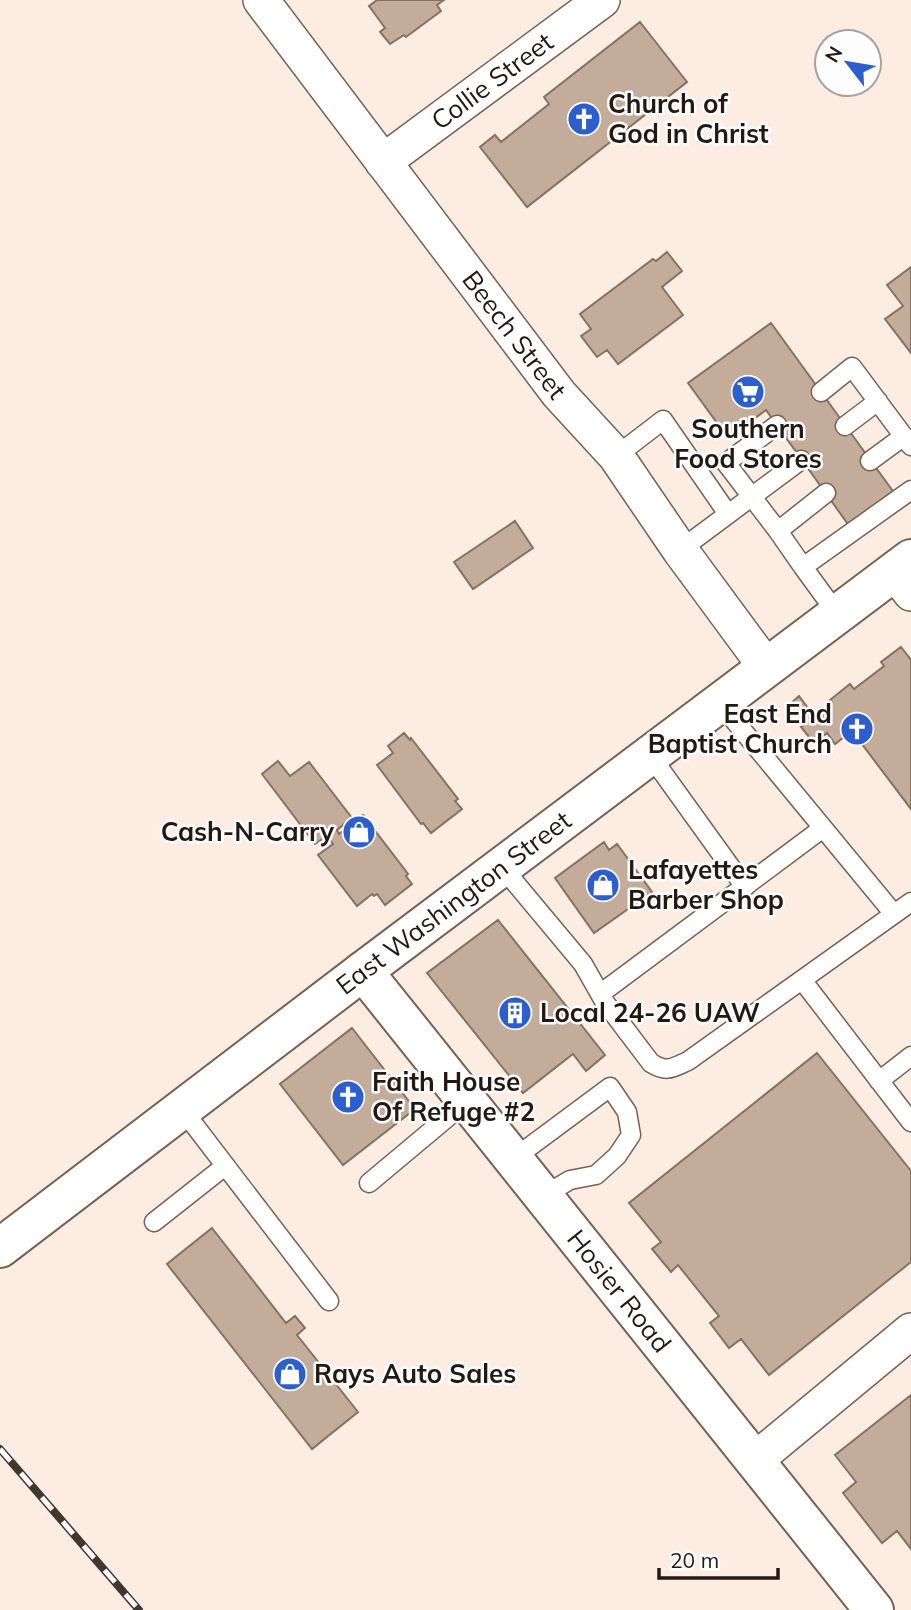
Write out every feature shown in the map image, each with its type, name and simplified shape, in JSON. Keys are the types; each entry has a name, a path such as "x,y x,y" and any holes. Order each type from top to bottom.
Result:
{"main road":[{"name":"East Washington Street","path":"0,1248 363,971 838,615 906,575"},
{"name":"Hosier Road","path":"363,971 874,1610"}],"street":[{"name":"Beech Street","path":"261,0 559,394 616,456 680,550 767,668"},
{"name":"Collie Street","path":"383,162 602,0"},
{"path":"754,1461 911,1331"}],"lane":[{"path":"821,392 852,367 907,441 870,461"},
{"path":"845,426 877,401"},
{"path":"616,456 663,420 728,514"},
{"path":"777,425 726,463 838,615"},
{"path":"680,550 801,460"},
{"path":"803,567 911,490"},
{"path":"778,531 826,493"},
{"path":"720,703 894,914"},
{"path":"650,755 745,887"},
{"path":"600,994 823,828"},
{"path":"502,867 583,964 600,994 651,1063 660,1069 670,1069 688,1061 911,902"},
{"path":"802,980 911,1122"},
{"path":"879,1081 911,1056"},
{"path":"513,1158 610,1087 627,1112 631,1135 617,1156 596,1175 570,1180 543,1196"},
{"path":"369,1183 467,1101"},
{"path":"182,1109 329,1301"},
{"path":"154,1222 225,1166"}],"building":[{"path":"377,0 444,0 437,5 441,11 406,37 404,35 390,44 380,32 385,28 369,6"},
{"name":"Church of God in Christ","path":"640,22 687,82 527,207 480,147 495,135 501,142 549,104 544,97"},
{"path":"667,252 682,271 662,287 683,315 618,364 607,350 597,357 581,336 591,329 580,314 653,259 656,261"},
{"path":"911,267 911,353 885,319 903,306 887,285"},
{"path":"771,323 895,494 850,527 766,410 728,438 688,383"},
{"path":"515,521 533,548 473,589 454,562"},
{"name":"East End Baptist Church","path":"901,647 911,660 911,809 852,731 835,744 827,733 814,743 801,727 806,724 790,704 799,696 814,716 850,684 854,689 884,666 881,662"},
{"path":"404,733 410,740 411,738 458,799 455,801 462,809 431,833 421,824 377,765 393,753 388,746"},
{"name":"Cash-N-Carry","path":"278,761 290,776 309,762 352,818 337,830 339,834 363,815 408,874 406,876 412,884 385,905 377,894 372,894 357,906 318,855 333,844 327,836 315,844 262,774"},
{"name":"Lafayettes Barber Shop","path":"604,842 609,850 617,844 652,892 594,933 555,878"},
{"name":"Local 24-26 UAW","path":"498,920 605,1055 586,1071 573,1054 523,1093 427,973"},
{"name":"Faith House Of Refuge #2","path":"352,1028 415,1109 343,1165 280,1084"},
{"path":"817,1053 911,1171 911,1262 769,1375 741,1339 729,1348 710,1323 719,1316 678,1265 671,1272 652,1249 661,1242 629,1203"},
{"name":"Rays Auto Sales","path":"212,1228 286,1323 295,1316 305,1328 297,1335 358,1412 312,1449 167,1264"},
{"path":"911,1395 911,1549 897,1531 882,1543 843,1493 856,1482 835,1455"}],"railway":[{"path":"0,1449 139,1610"}],"place":[{"name":"Church of God in Christ","path":"584,119"},
{"name":"Southern Food Stores","path":"748,392"},
{"name":"East End Baptist Church","path":"857,729"},
{"name":"Cash-N-Carry","path":"359,832"},
{"name":"Lafayettes Barber Shop","path":"603,885"},
{"name":"Local 24-26 UAW","path":"515,1013"},
{"name":"Faith House Of Refuge #2","path":"348,1097"},
{"name":"Rays Auto Sales","path":"290,1374"}]}
